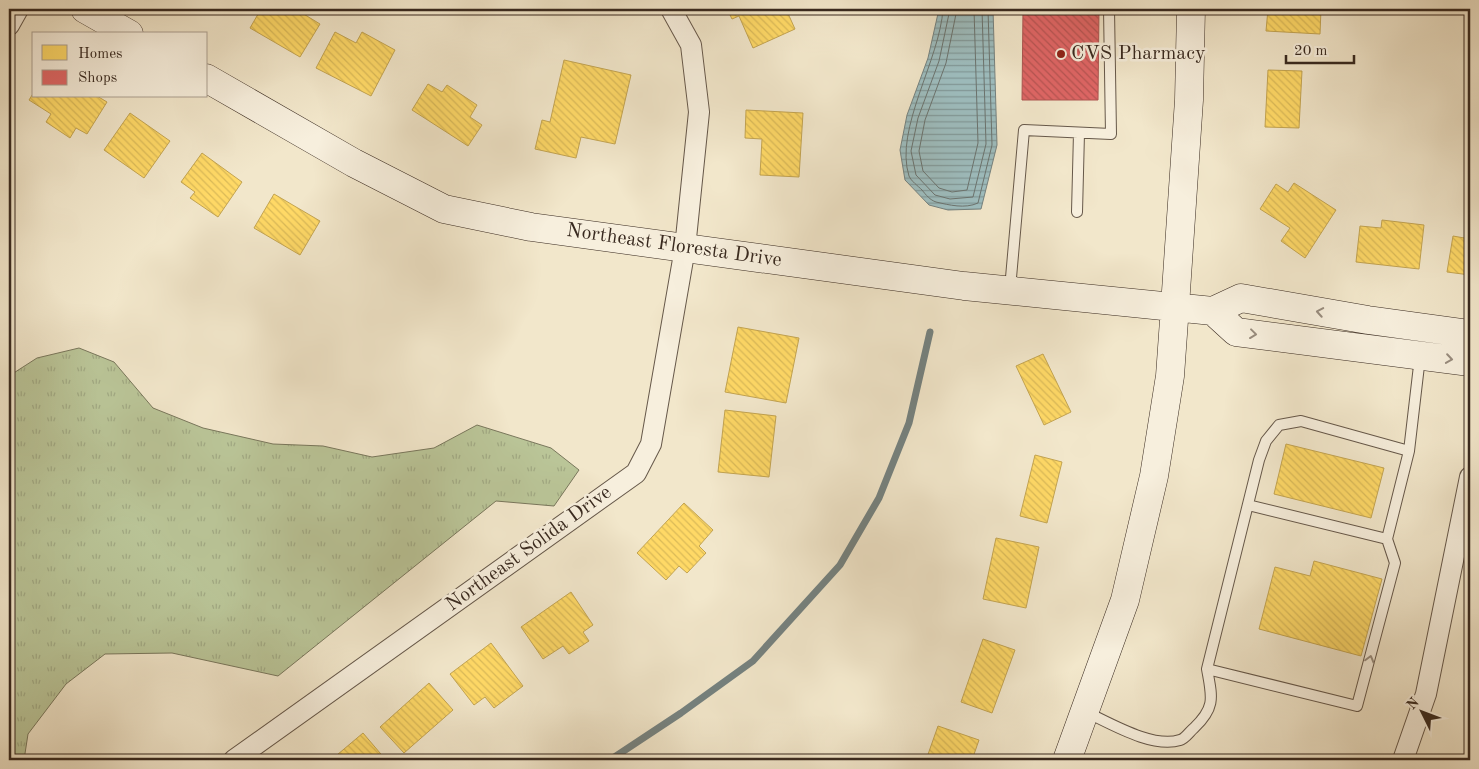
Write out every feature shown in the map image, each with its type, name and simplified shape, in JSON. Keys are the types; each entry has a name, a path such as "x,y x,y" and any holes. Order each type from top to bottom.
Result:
{"street":[{"path":"9,24 18,9"},
{"path":"85,9 125,32"},
{"name":"Northeast Solida Drive","path":"234,760 636,473 651,444 685,248 699,112 691,45 671,9"},
{"path":"1067,760 1125,600 1154,476 1170,376 1176,306 1189,100 1191,9"},
{"name":"Northeast Floresta Drive","path":"208,79 354,163 444,209 531,227 685,248 1010,290 1213,311"},
{"path":"1470,334 1368,320 1241,298 1213,311 1236,332 1470,362"},
{"path":"1403,760 1426,694 1470,477"}],"lane":[{"path":"1010,290 1024,130 1112,134 1110,9"},
{"path":"1077,212 1079,133"},
{"path":"1207,669 1357,706 1395,563 1387,539 1408,451 1420,355"},
{"path":"1085,711 1128,732 1158,742 1180,740 1206,716 1213,699 1207,669 1248,505 1266,442 1279,425 1302,421 1408,451"},
{"path":"1248,505 1387,539"}],"green space":[{"path":"79,348 114,362 153,408 203,428 273,444 323,446 372,457 434,448 477,425 551,448 579,470 554,506 496,501 278,676 172,653 105,654 66,684 28,734 24,760 9,760 9,376 37,358"}],"water":[{"path":"939,9 993,9 997,145 981,209 948,210 929,205 905,180 900,150 907,115 928,58"}],"building: Homes":[{"path":"219,9 230,9 227,14"},
{"path":"261,9 304,9 302,13 320,24 300,57 250,28"},
{"path":"727,9 786,9 795,29 753,48 739,16 732,19"},
{"path":"1268,9 1321,9 1320,34 1266,31"},
{"path":"335,32 356,43 362,32 395,50 371,96 316,68"},
{"path":"564,60 631,75 615,144 581,137 576,158 535,149 542,120 550,122"},
{"path":"1268,70 1302,71 1299,128 1265,127"},
{"path":"428,84 442,92 447,85 477,105 470,117 482,125 468,146 412,110"},
{"path":"32,95 32,98 100,98 107,102 87,134 76,128 70,138 46,122 51,114 29,100"},
{"path":"746,110 803,113 799,177 760,175 762,139 745,138"},
{"path":"130,113 170,141 144,178 104,150"},
{"path":"202,153 242,182 218,217 190,198 195,192 181,182"},
{"path":"1294,183 1336,210 1305,258 1281,241 1290,228 1260,209 1276,184 1288,192"},
{"path":"274,194 320,221 300,255 254,228"},
{"path":"1382,220 1424,225 1419,269 1356,262 1360,226 1381,228"},
{"path":"1453,236 1470,239 1470,275 1447,272"},
{"path":"738,327 799,338 786,403 725,392"},
{"path":"1043,354 1071,412 1044,425 1016,366"},
{"path":"725,410 776,416 769,477 718,472"},
{"path":"1286,444 1384,468 1371,518 1274,494"},
{"path":"1035,455 1062,462 1047,523 1020,516"},
{"path":"684,503 713,530 699,546 706,553 687,573 679,566 666,580 637,553"},
{"path":"996,538 1039,547 1026,608 983,599"},
{"path":"1314,561 1382,579 1361,656 1259,629 1275,567 1310,576"},
{"path":"571,592 593,625 583,632 589,641 569,654 563,646 543,659 521,627"},
{"path":"983,639 1015,650 992,713 961,702"},
{"path":"491,643 523,686 494,708 485,697 474,705 450,674"},
{"path":"429,683 453,710 404,753 380,727"},
{"path":"938,726 979,740 972,760 926,760"},
{"path":"363,733 386,760 331,760"}],"building: Shops":[{"name":"CVS Pharmacy","path":"1023,9 1099,9 1098,100 1022,100"}],"waterway":[{"path":"610,760 681,713 753,661 840,565 879,498 909,423 930,332"}],"place":[{"name":"CVS Pharmacy","path":"1061,54"}]}
